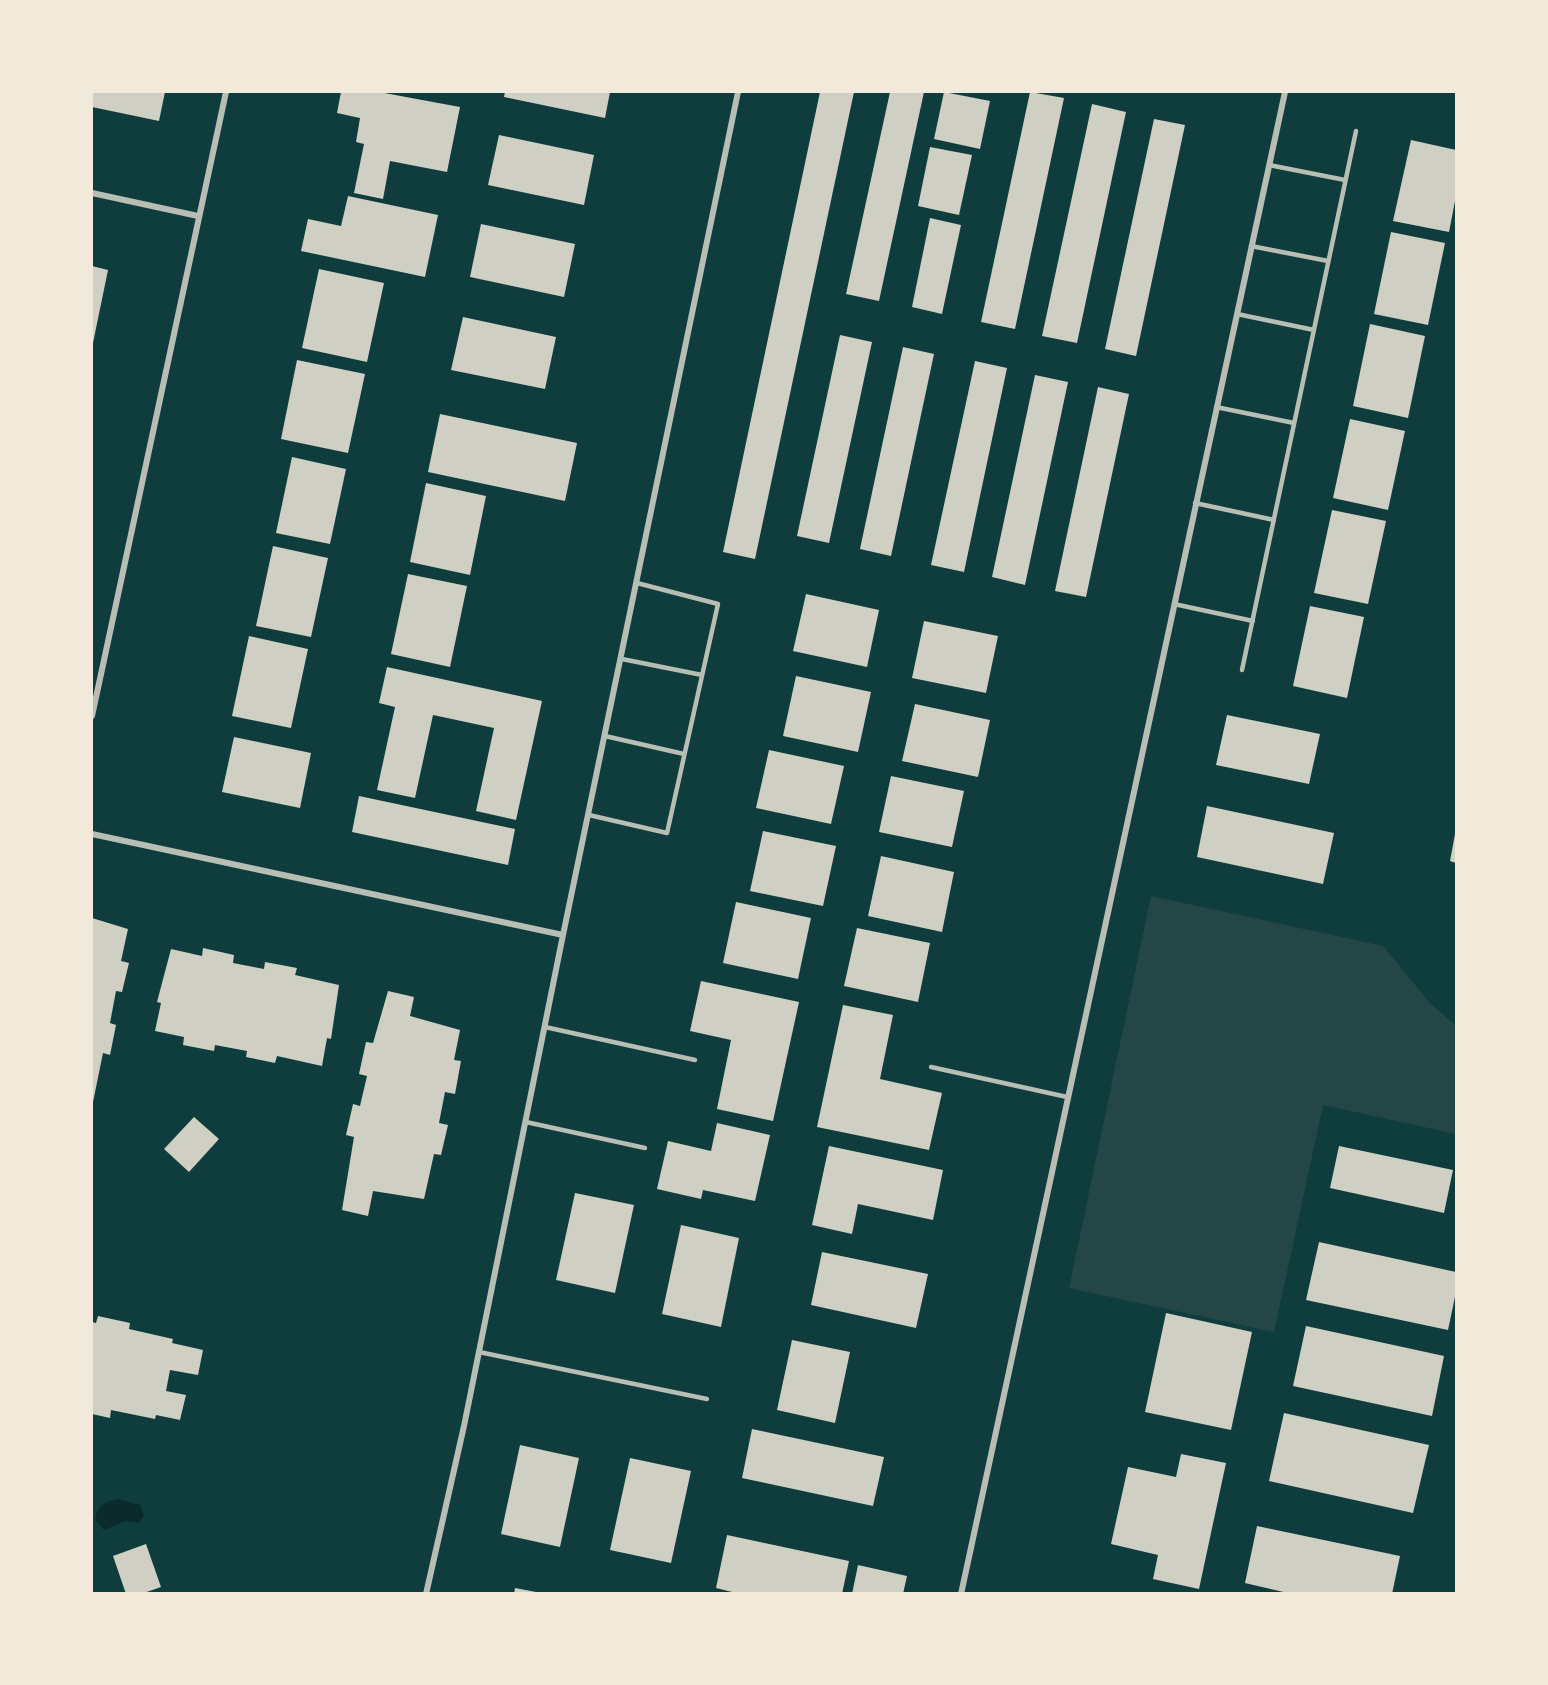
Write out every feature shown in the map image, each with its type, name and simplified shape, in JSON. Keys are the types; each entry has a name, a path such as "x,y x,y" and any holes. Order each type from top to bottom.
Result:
{"street":[{"path":"92,716 226,92"},
{"path":"426,1593 479,1352 738,92"},
{"path":"961,1593 1285,92"},
{"path":"92,193 198,216"},
{"path":"92,834 563,935"}],"lane":[{"path":"1242,670 1356,131"},
{"path":"1269,165 1345,180"},
{"path":"1251,246 1328,261"},
{"path":"1237,314 1314,330"},
{"path":"1216,407 1294,423"},
{"path":"1195,503 1274,520"},
{"path":"589,816 667,833 718,604 637,583"},
{"path":"1174,604 1253,621"},
{"path":"622,658 702,675"},
{"path":"605,736 684,754"},
{"path":"545,1027 695,1060"},
{"path":"931,1067 1067,1097"},
{"path":"526,1122 645,1148"},
{"path":"479,1352 707,1399"}],"shaded area":[{"path":"1151,896 1383,946 1430,1003 1456,1026 1456,1134 1323,1105 1274,1332 1069,1288"},
{"path":"118,1499 140,1505 144,1515 139,1523 125,1521 104,1530 95,1519 98,1510 106,1503"}],"building":[{"path":"92,92 165,92 159,121 92,107"},
{"path":"341,92 379,92 460,107 447,172 390,161 383,199 354,193 364,144 356,142 360,118 337,113"},
{"path":"505,92 610,92 605,118 504,97"},
{"path":"820,92 854,92 755,559 723,552"},
{"path":"890,92 924,92 879,301 846,294"},
{"path":"944,92 990,101 980,149 934,139"},
{"path":"1030,92 1064,98 1015,329 981,322"},
{"path":"1092,104 1126,112 1077,343 1042,336"},
{"path":"1154,119 1185,125 1136,356 1105,349"},
{"path":"499,135 594,155 584,205 488,185"},
{"path":"1411,140 1456,150 1456,196 1449,232 1393,221"},
{"path":"930,147 972,155 959,215 918,206"},
{"path":"348,196 438,215 425,277 301,251 308,219 341,226"},
{"path":"930,218 961,225 942,314 912,307"},
{"path":"481,224 575,244 564,297 470,277"},
{"path":"1391,232 1445,243 1428,325 1374,314"},
{"path":"92,266 108,270 93,343 92,342"},
{"path":"319,269 384,283 367,362 302,348"},
{"path":"463,317 556,337 545,389 451,370"},
{"path":"1370,324 1425,336 1408,418 1353,406"},
{"path":"840,335 872,342 829,543 797,536"},
{"path":"903,347 934,354 891,556 860,549"},
{"path":"297,360 365,374 348,453 281,439"},
{"path":"975,361 1007,368 964,572 931,565"},
{"path":"1035,375 1068,382 1025,585 992,577"},
{"path":"1098,387 1129,394 1086,597 1055,591"},
{"path":"440,414 577,443 565,501 428,472"},
{"path":"1350,419 1405,431 1388,510 1333,498"},
{"path":"292,457 346,469 330,544 276,533"},
{"path":"426,483 486,496 470,575 410,562"},
{"path":"1332,510 1386,521 1368,604 1314,593"},
{"path":"273,546 328,558 311,637 256,626"},
{"path":"408,574 467,586 450,667 391,654"},
{"path":"806,594 879,610 867,667 793,651"},
{"path":"1310,606 1364,617 1347,698 1293,686"},
{"path":"924,621 998,636 986,693 912,678"},
{"path":"249,636 308,649 291,728 232,716"},
{"path":"387,667 542,701 516,820 476,811 494,728 433,715 415,798 377,790 395,707 379,703"},
{"path":"796,676 871,692 858,752 783,736"},
{"path":"915,704 990,720 978,777 902,761"},
{"path":"1227,715 1320,734 1309,784 1216,765"},
{"path":"234,737 311,753 300,808 222,792"},
{"path":"769,750 844,766 831,824 756,808"},
{"path":"891,776 964,791 952,847 879,832"},
{"path":"359,796 515,829 508,865 352,832"},
{"path":"1207,806 1334,833 1323,884 1197,857"},
{"path":"763,831 836,846 823,906 750,891"},
{"path":"1456,834 1456,863 1450,861"},
{"path":"881,856 954,872 942,932 868,916"},
{"path":"736,902 811,918 798,979 723,963"},
{"path":"92,918 128,929 121,961 129,963 122,992 116,991 110,1023 116,1025 110,1055 103,1053 93,1102"},
{"path":"857,928 930,943 918,1002 844,986"},
{"path":"203,948 234,955 233,963 264,969 265,962 297,968 295,975 339,985 331,1039 327,1038 322,1066 277,1056 275,1063 246,1057 247,1051 215,1045 214,1051 183,1045 184,1037 155,1031 161,1003 157,1002 171,949 202,956"},
{"path":"701,981 799,1002 773,1121 717,1109 731,1040 690,1031"},
{"path":"388,991 414,997 410,1016 460,1030 454,1060 461,1061 455,1094 445,1092 439,1123 448,1125 441,1155 434,1154 424,1199 373,1191 368,1216 342,1210 354,1137 346,1135 353,1104 360,1106 367,1076 359,1074 366,1042 373,1043"},
{"path":"843,1005 893,1015 880,1079 942,1093 929,1150 817,1127"},
{"path":"194,1117 219,1139 189,1172 164,1149"},
{"path":"717,1123 770,1135 755,1201 703,1190 701,1199 657,1189 668,1141 711,1151"},
{"path":"829,1146 943,1170 933,1220 858,1204 852,1234 812,1225"},
{"path":"1339,1146 1453,1170 1444,1213 1330,1188"},
{"path":"575,1193 634,1205 615,1293 556,1280"},
{"path":"681,1225 739,1238 721,1327 662,1314"},
{"path":"1319,1242 1456,1272 1456,1292 1448,1330 1306,1300"},
{"path":"822,1252 928,1274 916,1328 811,1305"},
{"path":"1166,1313 1252,1332 1231,1430 1145,1412"},
{"path":"98,1316 130,1323 129,1329 173,1339 172,1343 203,1350 198,1375 170,1370 166,1391 186,1395 180,1420 156,1415 155,1419 111,1410 110,1418 92,1414 92,1322 96,1323"},
{"path":"1306,1326 1444,1356 1432,1416 1293,1386"},
{"path":"792,1340 850,1352 835,1423 777,1410"},
{"path":"1284,1413 1429,1445 1413,1513 1269,1481"},
{"path":"752,1429 884,1457 873,1506 742,1478"},
{"path":"520,1445 579,1458 560,1547 501,1534"},
{"path":"1181,1454 1226,1463 1199,1589 1153,1579 1158,1555 1111,1544 1128,1467 1176,1477"},
{"path":"630,1458 691,1471 671,1563 610,1550"},
{"path":"1257,1526 1400,1556 1392,1594 1292,1594 1245,1583"},
{"path":"727,1535 849,1561 842,1594 740,1594 716,1588"},
{"path":"146,1544 161,1587 141,1594 126,1594 113,1556"},
{"path":"858,1565 907,1576 903,1594 852,1594"},
{"path":"515,1588 536,1592 535,1594 514,1594"}]}
